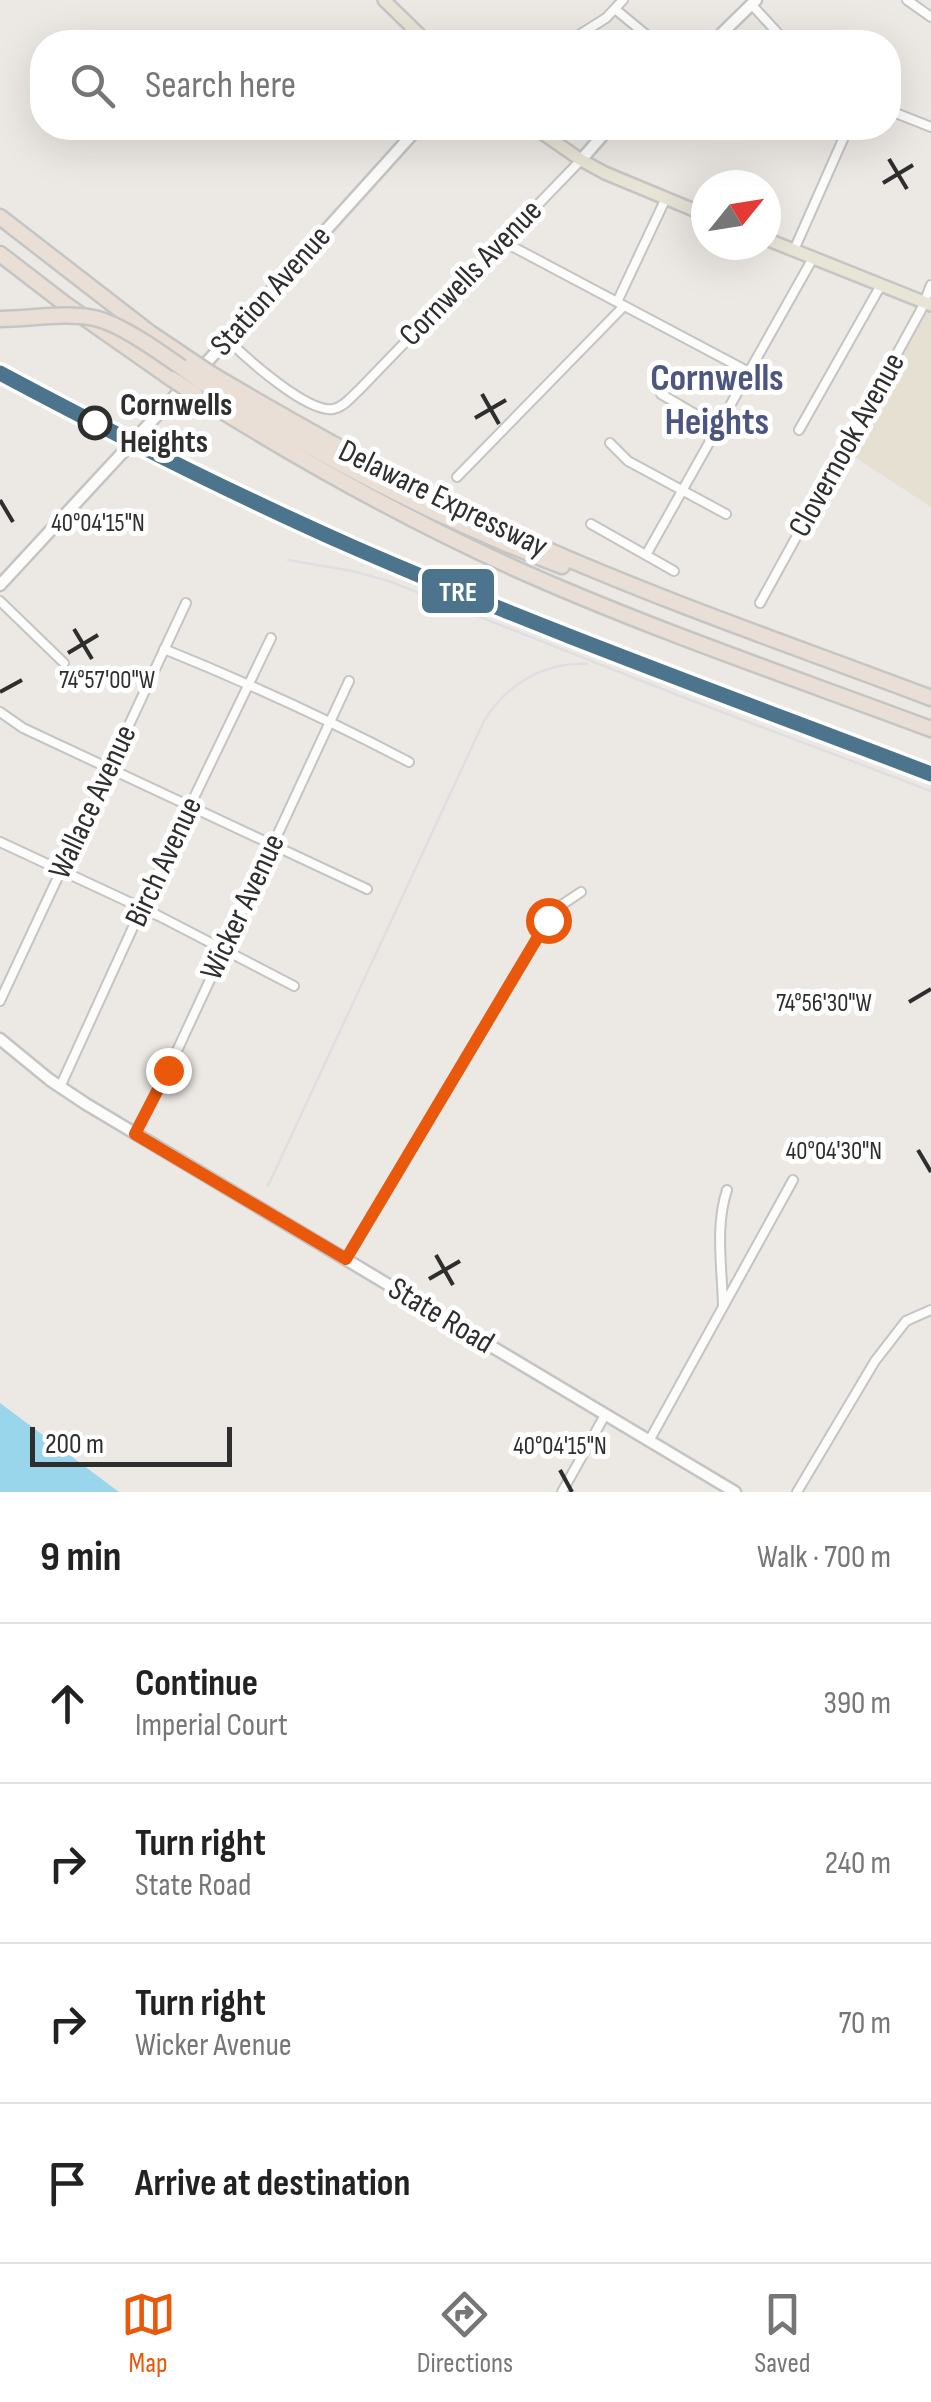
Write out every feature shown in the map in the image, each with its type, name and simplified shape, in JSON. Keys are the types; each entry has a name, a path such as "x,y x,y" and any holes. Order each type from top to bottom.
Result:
{"highway":[{"name":"Delaware Expressway","path":"0,216 193,362 205,385 296,456 392,509 512,567 931,729"},
{"name":"Delaware Expressway","path":"0,254 172,379 205,385"},
{"path":"0,266 71,318 113,339"},
{"path":"0,319 77,316 102,320 330,459 452,521 715,624 761,633 931,698"}],"main road":[{"path":"387,1 415,30"},
{"path":"725,30 754,2"},
{"name":"Station Avenue","path":"0,585 407,140"},
{"path":"552,140 607,174 691,208"},
{"name":"Cornwells Avenue","path":"581,160 598,140"},
{"path":"781,245 927,304"},
{"name":"State Road","path":"0,1039 60,1087 135,1134 735,1492"}],"street":[{"path":"587,30 623,0"},
{"path":"907,0 931,17"},
{"path":"754,2 776,30"},
{"path":"615,9 640,30"},
{"path":"901,115 931,127"},
{"path":"794,250 843,140"},
{"name":"Cornwells Avenue","path":"228,339 283,386 314,406 334,409 345,403 581,160"},
{"path":"457,478 620,304 666,198"},
{"path":"502,241 749,372"},
{"path":"646,555 813,258"},
{"path":"800,430 881,285"},
{"name":"Clovernook Avenue","path":"760,603 927,304 931,286"},
{"path":"661,394 718,427"},
{"path":"610,442 628,461 726,514"},
{"path":"591,524 674,571"},
{"path":"0,601 64,663"},
{"name":"Wallace Avenue","path":"0,1001 186,604"},
{"name":"Birch Avenue","path":"60,1087 270,638"},
{"path":"164,649 329,720 409,762"},
{"name":"Wicker Avenue","path":"135,1134 349,681"},
{"path":"1,716 367,888"},
{"path":"0,842 224,948 294,986"},
{"path":"346,1259 548,920 581,892"},
{"path":"649,1441 793,1180"},
{"path":"723,1308 721,1224 727,1190"},
{"path":"797,1492 857,1388 885,1348 906,1321 931,1310"},
{"path":"562,1492 605,1415"}],"shaded area":[{"path":"931,312 931,507 847,452 921,317"}],"water":[{"path":"0,1403 119,1492 0,1492"}],"railway":[{"path":"288,560 389,581 931,791"},
{"path":"268,1186 484,721 504,696 528,678 556,667 587,664"}],"transit line":[{"name":"TRE","path":"0,373 175,463 424,578 931,774"}],"place":[{"name":"Cornwells Heights","path":"95,423"}],"district":[{"name":"Cornwells Heights","path":"717,400"}],"route":[{"path":"168,1070 135,1134 346,1259 548,920"}]}
